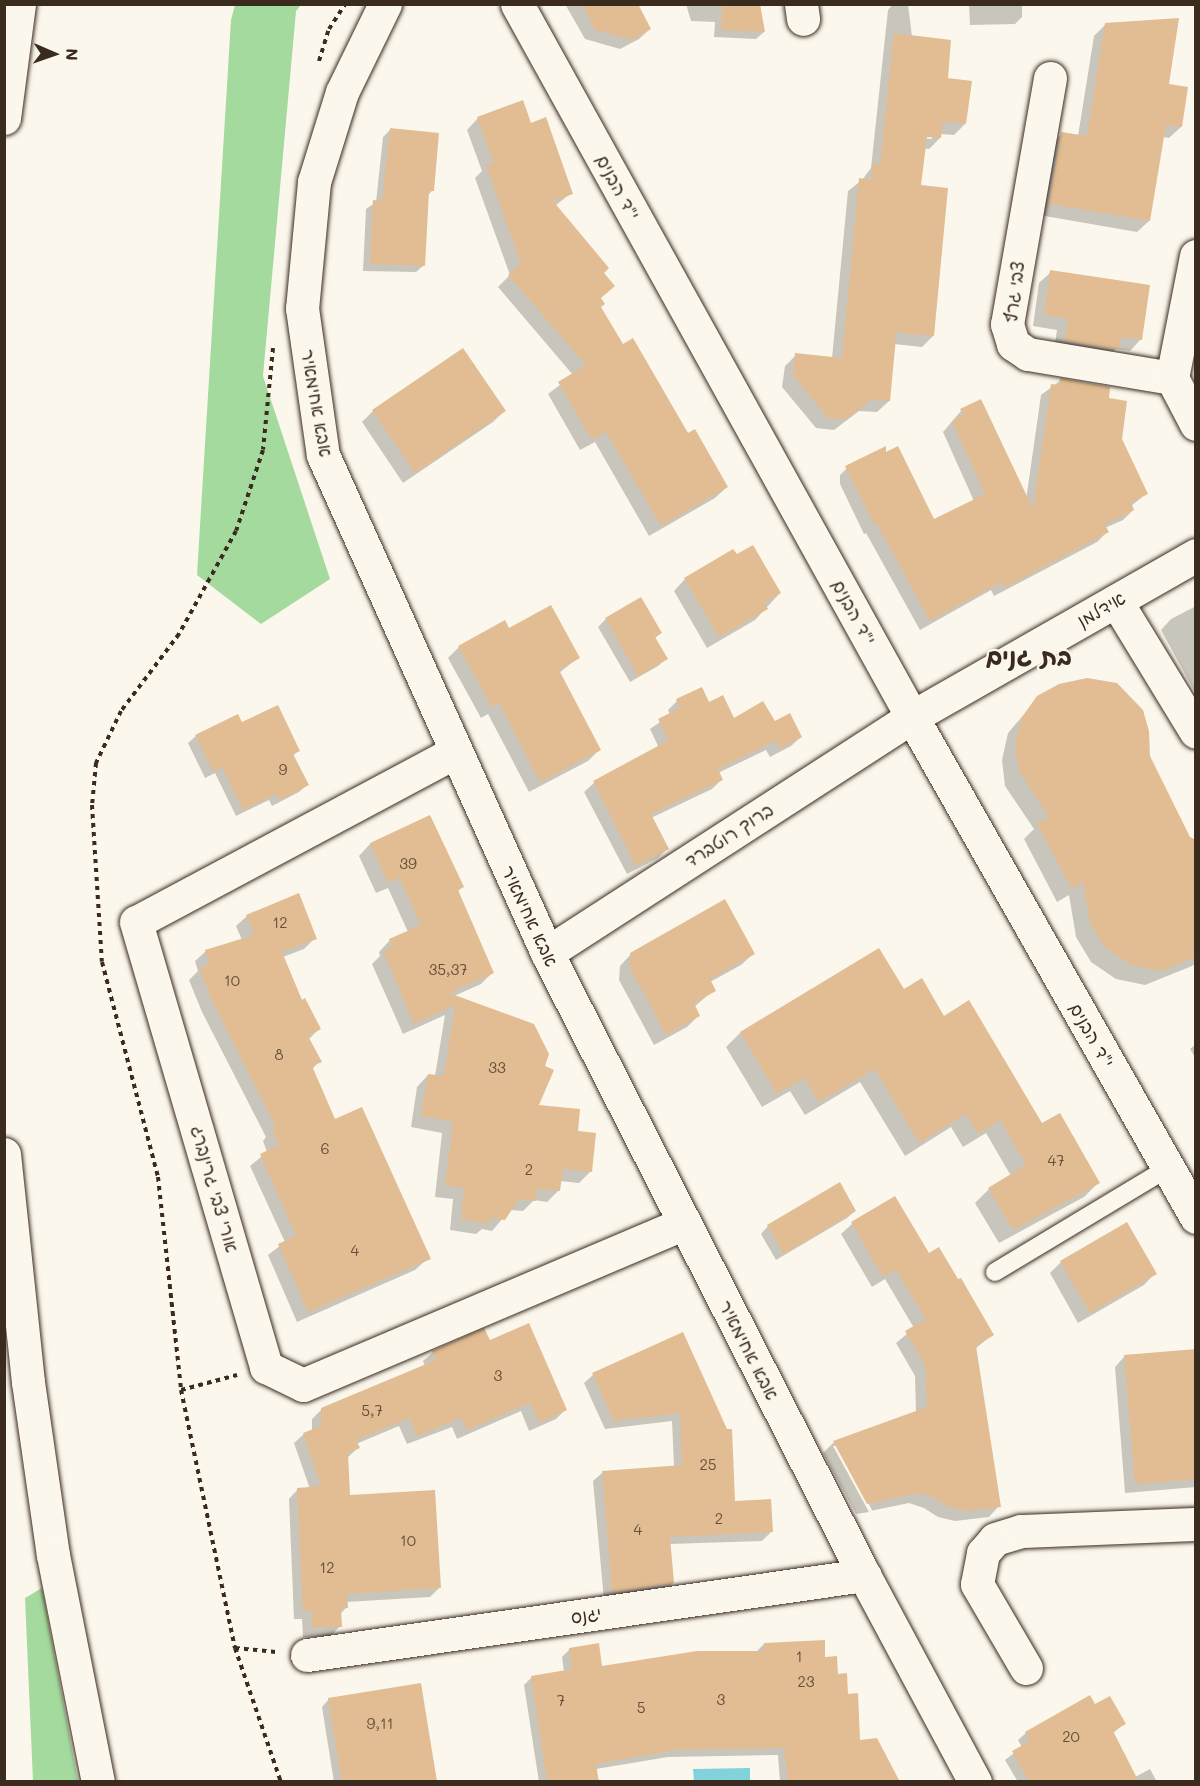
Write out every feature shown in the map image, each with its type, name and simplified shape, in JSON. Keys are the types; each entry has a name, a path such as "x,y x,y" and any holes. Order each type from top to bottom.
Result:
{"main road":[{"path":"4,118 19,4"},
{"name":"אבא אחימאיר","path":"385,4 342,92 314,182 302,308 323,455 547,953 864,1575 975,1782"},
{"name":"י\"ד הבנים","path":"517,4 912,717 1196,1217"},
{"name":"צבי גרף","path":"1050,78 1007,324 1013,344 1028,354 1172,378"},
{"path":"1196,256 1172,378 1196,424"},
{"name":"אידלמן","path":"912,717 1196,555"},
{"path":"1116,601 1196,732"},
{"name":"ברוך רוטברד","path":"547,953 912,717"},
{"name":"אורי צבי גרינברג","path":"266,1367 136,922 455,752"},
{"path":"4,1154 28,1383 53,1555 98,1782"},
{"path":"266,1367 303,1385 684,1223"},
{"path":"1026,1668 977,1584 983,1553 995,1539 1020,1531 1196,1524"},
{"name":"יגנס","path":"308,1655 864,1575"}],"lane":[{"path":"995,1272 1168,1168"}],"path":[{"path":"181,1390 266,1367"},
{"path":"281,1782 235,1648 308,1655"}],"green space":[{"path":"235,5 301,5 296,11 263,376 330,579 261,624 197,575 231,20"},
{"path":"42,1588 78,1781 33,1781 25,1598"}],"water":[{"path":"750,1768 750,1781 694,1781 693,1769"}],"building":[{"path":"582,4 638,4 651,29 632,40 595,30"},
{"path":"722,4 760,4 765,32 721,30"},
{"path":"1179,18 1169,84 1188,87 1182,127 1166,125 1150,221 1049,204 1061,132 1087,136 1105,23"},
{"path":"894,33 951,40 948,78 972,81 966,124 943,122 941,138 927,137 921,185 948,188 934,336 899,333 897,327 890,401 871,400 847,419 828,418 793,375 795,353 842,358 859,178 871,180 873,164 880,164"},
{"path":"523,100 531,123 546,117 573,194 553,201 609,268 604,273 615,286 601,298 605,304 601,307 623,344 633,338 688,433 695,429 728,487 661,526 606,432 592,440 558,382 586,365 508,275 521,264 486,165 494,163 477,117"},
{"path":"390,128 439,133 434,191 429,191 425,266 370,264 373,200 382,201"},
{"path":"1050,270 1150,285 1142,340 1121,337 1119,348 1114,349 1065,341 1068,319 1044,315"},
{"path":"463,348 506,411 415,473 372,410"},
{"path":"1060,378 1110,387 1109,398 1127,401 1122,439 1148,494 1131,502 1134,510 1105,525 1109,532 1004,588 1001,582 930,621 877,524 874,525 845,466 886,446 886,452 898,446 934,519 985,494 952,421 963,415 960,409 981,399 1033,509 1051,384 1059,385"},
{"path":"753,545 781,593 765,603 768,609 719,637 684,578 733,549 737,554"},
{"path":"641,597 662,633 655,637 668,659 638,676 605,618"},
{"path":"551,605 580,658 559,670 601,750 540,782 499,703 492,707 458,646 505,620 509,628"},
{"path":"1087,678 1117,683 1143,710 1149,731 1150,756 1190,837 1196,840 1196,957 1161,971 1131,965 1105,948 1090,923 1083,882 1072,889 1037,824 1049,817 1019,771 1015,745 1022,717 1037,696 1059,684"},
{"path":"702,687 709,702 723,695 734,718 763,701 775,721 790,713 802,737 780,749 775,741 718,769 723,780 651,814 669,849 636,866 593,781 669,740 658,719 680,708 676,699"},
{"path":"278,705 300,751 293,754 309,785 280,800 277,794 243,810 222,767 213,772 195,735 238,714 242,722"},
{"path":"430,815 464,887 458,890 494,973 449,993 534,1024 549,1054 545,1066 554,1070 539,1105 580,1109 578,1131 596,1133 592,1172 563,1169 560,1191 537,1189 536,1201 519,1199 505,1220 490,1218 489,1224 461,1219 464,1188 445,1186 453,1122 421,1116 428,1074 444,1076 455,1005 414,1024 383,951 392,947 389,939 421,925 399,877 388,883 370,843"},
{"path":"299,893 317,939 282,952 302,1000 305,998 321,1029 308,1036 322,1062 312,1066 335,1119 362,1107 431,1259 308,1312 278,1244 296,1236 260,1154 279,1145 272,1129 276,1127 212,1001 199,968 209,965 205,950 254,935 246,915"},
{"path":"725,899 755,954 710,979 716,991 694,1003 700,1016 666,1035 630,968 630,953"},
{"path":"879,948 904,989 922,978 944,1016 969,1000 1042,1123 1060,1113 1100,1183 1013,1230 988,1188 1026,1165 1000,1120 978,1134 966,1114 919,1143 875,1069 819,1102 804,1078 777,1094 740,1032"},
{"path":"840,1182 856,1211 784,1254 767,1225"},
{"path":"895,1196 929,1253 939,1247 958,1279 961,1278 994,1335 976,1346 1001,1507 967,1511 949,1507 935,1498 920,1493 867,1504 833,1441 927,1407 925,1365 905,1331 926,1319 896,1270 883,1277 851,1222"},
{"path":"1127,1222 1157,1274 1090,1313 1060,1261"},
{"path":"529,1323 567,1410 539,1423 530,1403 467,1430 461,1418 417,1436 409,1418 356,1440 360,1448 348,1453 350,1495 435,1490 441,1588 347,1594 348,1608 341,1608 342,1627 312,1628 311,1610 303,1610 297,1488 321,1486 303,1433 321,1426 321,1408 436,1360 432,1351 484,1328 490,1340"},
{"path":"683,1332 727,1429 732,1429 735,1501 771,1499 773,1532 670,1537 674,1583 612,1592 602,1471 682,1465 680,1413 614,1421 592,1373"},
{"path":"1196,1349 1196,1479 1135,1484 1124,1355"},
{"path":"825,1640 825,1657 837,1656 838,1674 847,1673 848,1694 858,1693 860,1740 877,1738 900,1782 788,1782 784,1748 676,1750 596,1764 599,1782 547,1782 531,1676 572,1669 569,1648 599,1643 602,1666 697,1651 764,1651 764,1643"},
{"path":"421,1683 437,1782 342,1782 328,1698"},
{"path":"1090,1695 1095,1704 1110,1696 1126,1724 1113,1731 1139,1782 1029,1782 1012,1751 1030,1741 1025,1732"}],"district":[{"name":"בת גנים","path":"1029,656"}]}
